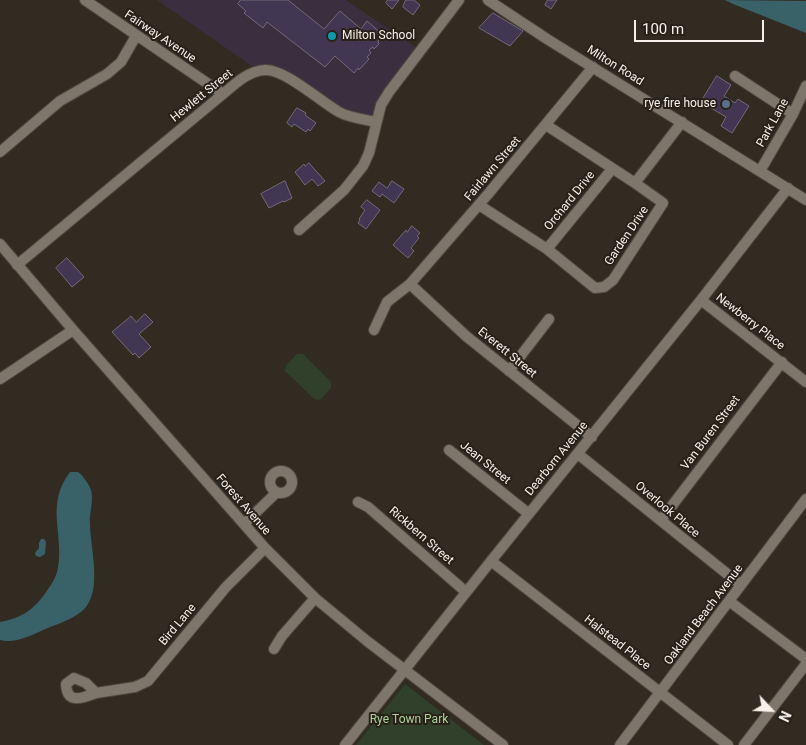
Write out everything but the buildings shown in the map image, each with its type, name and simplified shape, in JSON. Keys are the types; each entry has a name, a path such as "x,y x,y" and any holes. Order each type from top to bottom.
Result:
{"street":[{"name":"Fairway Avenue","path":"85,0 222,94"},
{"path":"299,230 344,190 358,174 369,153 381,105 459,0"},
{"name":"Milton Road","path":"488,0 548,40 806,200"},
{"path":"0,152 60,101 107,74 121,62 136,36"},
{"name":"Fairlawn Street","path":"374,330 387,302 410,284 479,205 593,67"},
{"name":"Hewlett Street","path":"17,265 222,94 251,73 266,70 279,73 339,112 353,118 376,122"},
{"path":"734,76 793,114"},
{"name":"Park Lane","path":"760,171 793,114 806,86"},
{"path":"635,183 682,122"},
{"name":"Garden Drive","path":"546,125 663,203 609,284"},
{"name":"Orchard Drive","path":"547,250 612,169"},
{"name":"Dearborn Avenue","path":"345,745 491,560 701,300 788,188"},
{"name":"Orchard Drive","path":"479,205 547,250 596,288 609,284"},
{"name":"Forest Avenue","path":"0,244 265,548 315,598 404,670 504,745"},
{"name":"Everett Street","path":"410,284 466,336 592,437"},
{"name":"Newberry Place","path":"701,300 806,382"},
{"path":"509,371 549,319"},
{"path":"0,379 73,330"},
{"name":"Van Buren Street","path":"661,520 782,362"},
{"name":"Jean Street","path":"449,450 529,514"},
{"name":"Overlook Place","path":"578,454 702,555 742,585"},
{"path":"244,524 277,492"},
{"name":"Oakland Beach Avenue","path":"620,745 806,499"},
{"name":"Rickbern Street","path":"358,502 368,507 466,592"},
{"name":"Bird Lane","path":"96,693 135,686 148,681 226,587 265,548"},
{"name":"Halstead Place","path":"491,560 728,745"},
{"path":"274,649 282,636 315,598"},
{"path":"729,601 806,659"},
{"path":"744,745 806,664"}],"shaded area":[{"path":"157,0 346,0 418,49 383,94 372,117 341,108 276,66 256,69"}],"green space":[{"path":"297,354 303,354 331,382 331,388 320,400 314,399 285,371 286,365"},
{"name":"Rye Town Park","path":"405,684 484,745 356,745"}],"water":[{"path":"725,0 806,1 806,33 733,4"},
{"path":"70,472 78,472 82,475 92,494 90,524 94,578 91,599 82,611 66,621 22,639 0,640 0,622 30,610 44,595 56,576 59,555 58,496"},
{"path":"41,539 44,539 46,542 45,554 40,557 36,556 35,553 39,548"}],"place":[{"name":"Milton School","path":"332,36"},
{"name":"rye fire house","path":"726,104"}]}
